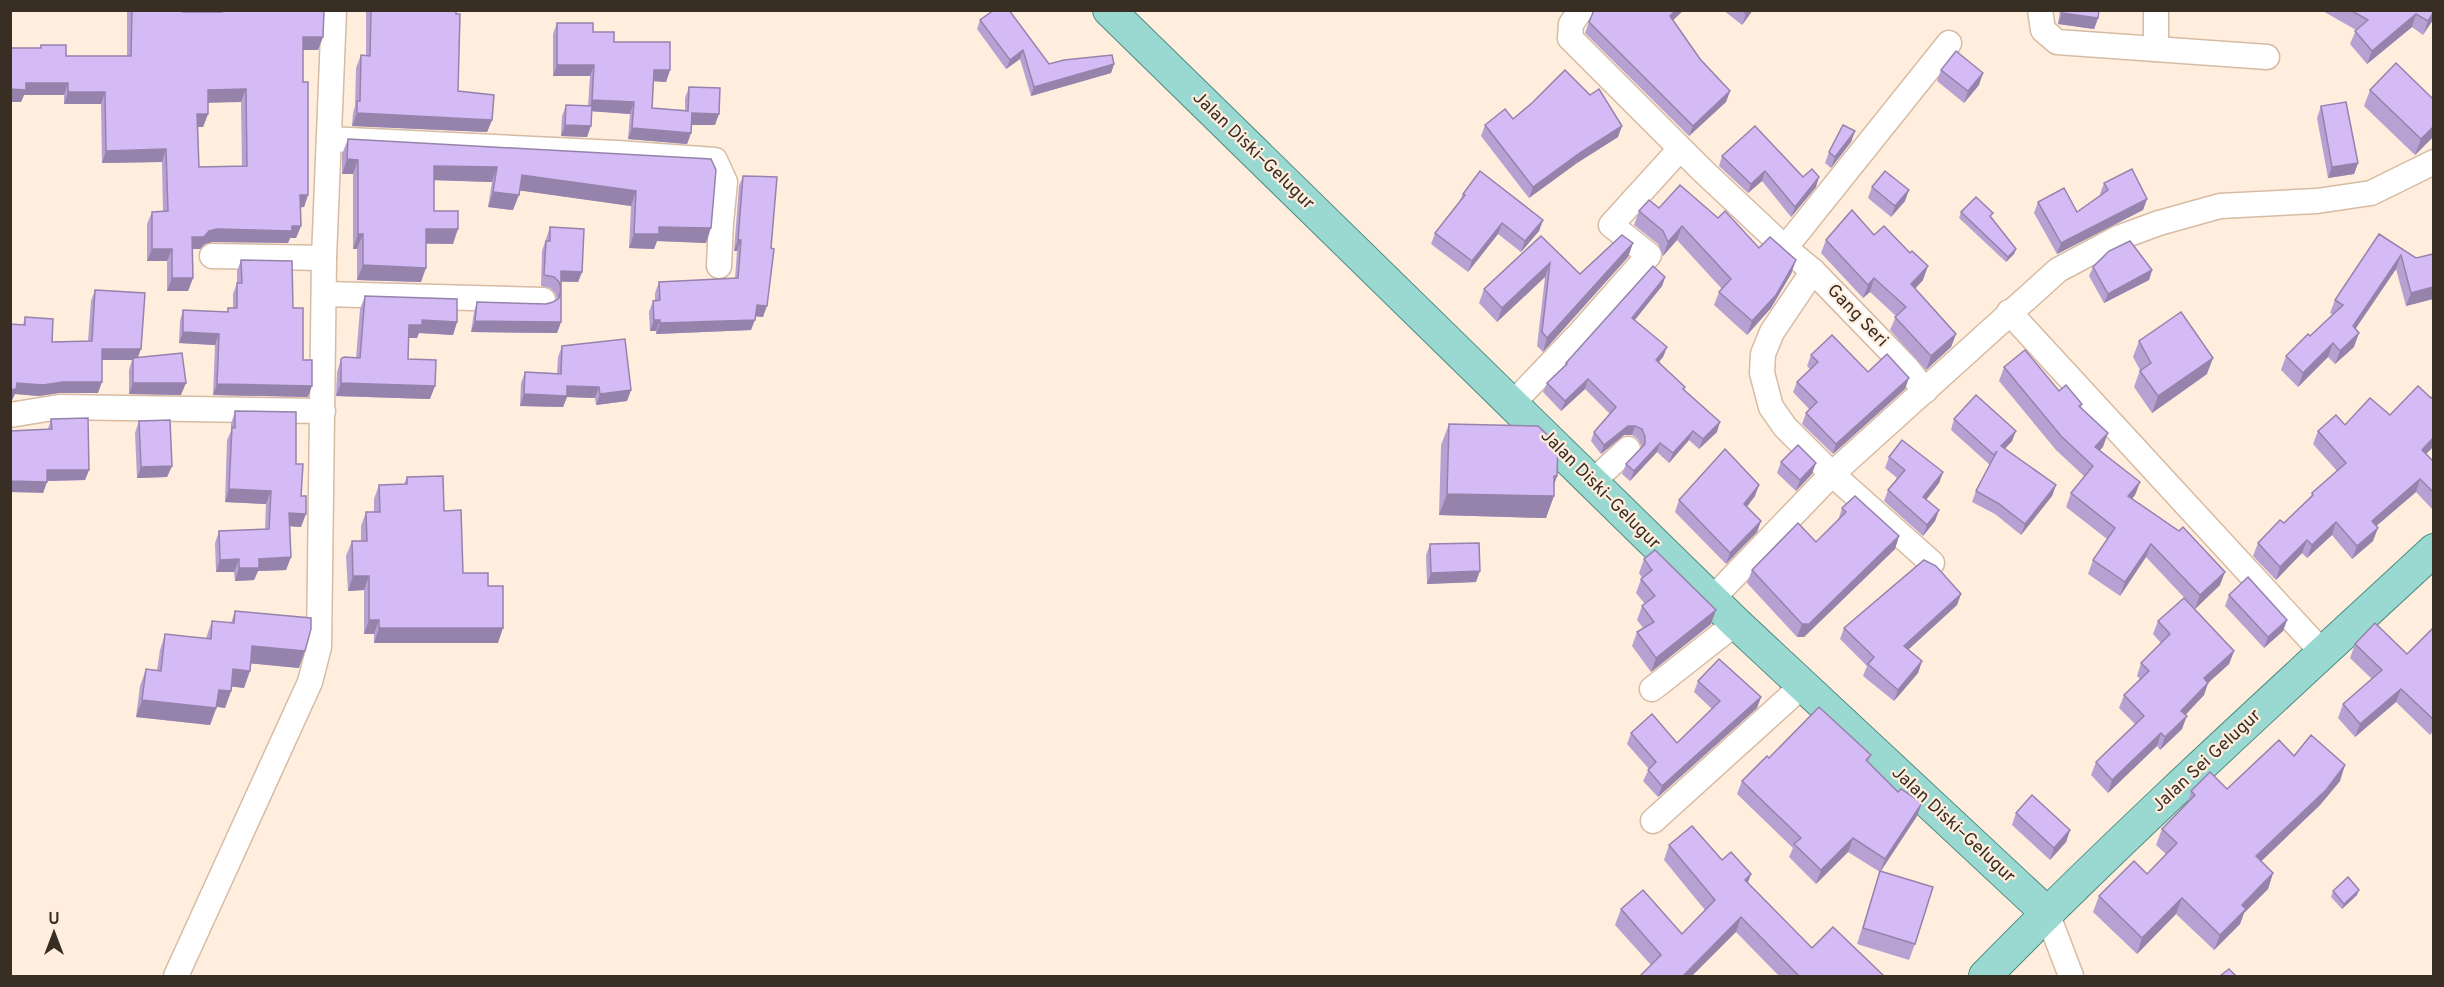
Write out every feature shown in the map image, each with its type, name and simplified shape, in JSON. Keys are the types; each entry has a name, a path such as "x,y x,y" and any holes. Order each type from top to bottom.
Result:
{"main road":[{"name":"Jalan Diski–Gelugur","path":"1109,10 1736,623 2047,913"},
{"name":"Jalan Sei Gelugur","path":"1985,976 2180,784 2433,550"}],"street":[{"path":"176,976 310,682 319,647 324,258 334,10"},
{"name":"Gang Seri","path":"1581,10 1571,24 1570,38 1680,149 1785,248 1813,271 1906,367 1924,391"},
{"path":"2040,10 2043,30 2057,42 2267,57"},
{"path":"2156,10 2156,49"},
{"path":"1785,248 1949,43"},
{"path":"328,139 715,160 726,182 719,266"},
{"path":"1513,403 1581,332 1649,255 1611,225 1680,149"},
{"path":"1712,599 1832,474 2058,270 2118,238 2159,223 2220,206 2317,201 2371,194 2433,162"},
{"path":"212,256 324,258"},
{"path":"1813,271 1772,332 1763,354 1762,373 1771,407 1785,427 1832,474 1932,562"},
{"path":"324,294 543,300"},
{"path":"2009,312 2323,653"},
{"path":"10,415 59,408 323,411"},
{"path":"1591,483 1628,449"},
{"path":"1652,689 1736,623"},
{"path":"1653,821 1802,686"},
{"path":"2047,913 2071,976"}],"building":[{"path":"132,10 222,12 222,10 324,10 323,37 303,37 303,82 308,82 308,195 300,195 301,226 292,226 292,231 217,229 209,231 204,237 192,237 193,278 172,278 172,249 152,249 152,212 168,211 166,149 106,151 105,92 68,92 68,83 26,83 26,90 10,89 10,48 66,45 66,56 131,56","holes":["246,89 247,166 199,167 197,114 208,114 208,90"]},
{"path":"371,10 456,10 456,14 460,14 458,91 494,95 492,120 357,113 357,101 360,101 361,55 370,56"},
{"path":"994,10 1009,10 1049,64 1064,60 1112,55 1114,64 1034,87 1023,50 1010,60 980,20"},
{"path":"1594,10 1676,10 1670,16 1700,59 1730,91 1693,126 1589,22"},
{"path":"2062,10 2099,10 2098,18 2062,13"},
{"path":"2350,10 2433,10 2433,13 2428,21 2416,14 2372,51 2355,31 2368,20"},
{"path":"557,23 593,23 593,32 614,32 614,42 670,42 670,70 654,70 652,108 688,111 689,87 720,88 719,114 692,113 691,133 632,128 634,102 592,100 594,65 557,65"},
{"path":"1956,51 1983,73 1968,91 1941,70"},
{"path":"2396,63 2433,99 2433,127 2421,139 2370,90"},
{"path":"1565,70 1590,95 1599,89 1622,126 1533,187 1485,125 1505,109 1513,119"},
{"path":"2346,102 2358,163 2332,167 2321,106"},
{"path":"566,105 592,106 591,126 565,125"},
{"path":"1843,125 1855,131 1835,157 1829,152"},
{"path":"1755,126 1803,177 1812,169 1819,177 1795,207 1765,171 1751,184 1722,156"},
{"path":"348,139 711,159 716,170 711,228 659,227 659,234 634,234 636,191 522,175 519,195 493,192 497,167 434,166 434,211 458,211 458,229 426,229 426,268 363,265 363,234 358,234 358,160 347,159"},
{"path":"2132,169 2147,199 2061,243 2038,202 2064,188 2077,212 2108,190 2104,183"},
{"path":"1480,171 1543,220 1525,241 1502,223 1472,261 1435,233 1465,195 1463,194"},
{"path":"1885,171 1909,190 1895,206 1872,187"},
{"path":"743,176 777,177 771,248 774,249 767,306 757,305 755,320 660,323 660,320 654,320 653,301 660,300 659,282 738,278 741,240 738,240"},
{"path":"1680,185 1718,218 1725,211 1759,248 1770,237 1796,260 1776,295 1752,321 1719,292 1731,279 1682,226 1668,242 1663,231 1639,211 1649,200 1659,208"},
{"path":"1976,197 1993,213 1990,216 2016,249 2008,257 1961,212"},
{"path":"1852,210 1874,235 1884,226 1910,253 1912,251 1928,266 1911,284 1956,334 1931,356 1895,317 1906,307 1874,278 1868,285 1826,240"},
{"path":"550,227 584,229 582,272 561,271 561,289 554,277 544,275 546,241 550,241"},
{"path":"2379,234 2416,258 2433,254 2433,287 2411,293 2401,255 2353,326 2359,333 2340,351 2333,343 2303,373 2286,356 2343,305 2335,300"},
{"path":"1622,235 1633,243 1547,338 1542,332 1550,263 1502,308 1484,289 1541,236 1580,274"},
{"path":"2130,241 2152,270 2108,294 2093,267 2109,251"},
{"path":"241,260 292,261 293,308 303,308 303,360 312,360 312,386 217,384 219,334 183,332 183,310 228,312 228,308 237,308 237,283 242,283"},
{"path":"1653,266 1665,277 1632,318 1667,347 1656,360 1685,387 1683,389 1720,422 1703,439 1693,431 1673,453 1660,443 1634,471 1626,464 1645,444 1642,429 1628,426 1604,445 1594,432 1616,407 1588,379 1565,401 1547,383 1567,364"},
{"path":"561,289 561,322 475,321 477,302 546,304 559,298"},
{"path":"95,290 145,293 141,349 102,349 102,382 63,382 43,385 17,383 16,389 10,390 10,324 25,325 25,317 53,319 52,342 92,341"},
{"path":"365,296 457,299 457,322 422,320 422,325 409,325 408,359 436,360 435,386 341,383 341,359 344,357 360,358"},
{"path":"2181,312 2213,358 2158,396 2140,371 2151,363 2139,341"},
{"path":"1832,335 1868,372 1887,354 1909,378 1836,444 1806,413 1817,402 1797,382 1818,362 1811,355"},
{"path":"625,339 631,390 600,394 599,387 567,386 567,396 524,394 525,372 561,374 562,346"},
{"path":"2025,350 2059,391 2066,385 2082,404 2079,406 2108,433 2095,447 2140,482 2128,496 2179,531 2183,527 2225,572 2200,595 2151,544 2125,582 2093,560 2115,528 2071,493 2093,466 2061,436 2004,367"},
{"path":"182,353 186,383 133,383 133,358"},
{"path":"2418,386 2431,398 2433,396 2433,438 2422,450 2433,461 2433,492 2420,479 2372,521 2378,528 2357,546 2336,522 2312,545 2307,540 2280,567 2258,543 2280,520 2284,523 2313,495 2312,493 2346,463 2318,431 2336,415 2345,425 2370,398 2390,415"},
{"path":"1976,395 2016,431 2001,446 2056,485 2025,524 1999,504 1976,491 1997,451 1994,455 1954,419"},
{"path":"235,411 296,412 296,464 303,464 301,496 306,496 306,514 289,513 291,557 259,559 259,568 239,568 239,559 220,560 219,531 269,529 271,491 229,489"},
{"path":"88,418 89,470 47,470 47,482 10,481 10,431 52,429 51,419"},
{"path":"170,420 172,466 141,467 139,421"},
{"path":"1449,424 1538,426 1558,445 1554,496 1447,494"},
{"path":"1902,440 1943,472 1923,497 1939,510 1927,525 1888,490 1905,470 1889,457"},
{"path":"1798,445 1816,463 1800,480 1781,462"},
{"path":"1725,449 1759,485 1744,504 1761,521 1730,553 1679,500"},
{"path":"443,476 444,511 461,510 463,573 488,573 488,586 503,586 503,628 379,628 379,620 369,620 369,576 353,576 352,541 367,541 366,512 380,512 379,485 407,484 407,477"},
{"path":"1855,496 1899,536 1809,624 1802,624 1752,570 1798,523 1816,542 1846,512 1842,508"},
{"path":"1479,543 1480,571 1431,573 1430,544"},
{"path":"1655,550 1716,610 1656,658 1637,632 1654,622 1642,606 1655,596 1641,579 1652,570 1644,559"},
{"path":"1924,560 1936,566 1961,594 1904,646 1922,661 1898,690 1868,664 1874,657 1844,628"},
{"path":"2248,577 2287,620 2268,637 2229,595"},
{"path":"2184,598 2234,651 2204,678 2208,683 2181,711 2187,716 2165,737 2161,733 2112,780 2096,762 2144,716 2124,695 2149,671 2141,663 2170,634 2158,621"},
{"path":"235,611 311,618 311,629 305,651 252,646 250,671 233,669 231,691 219,690 216,708 142,700 146,669 161,671 165,634 211,639 212,621 234,623"},
{"path":"2375,623 2407,654 2433,628 2433,719 2401,689 2360,724 2343,704 2382,670 2355,644"},
{"path":"1719,659 1761,697 1662,786 1648,770 1656,762 1631,733 1652,714 1677,743 1720,701 1698,681"},
{"path":"1819,707 1871,755 1866,760 1898,792 1901,789 1922,803 1885,859 1853,838 1821,870 1794,844 1801,838 1742,781 1767,756 1769,758"},
{"path":"2311,735 2345,765 2326,790 2256,856 2273,873 2242,905 2246,909 2220,935 2182,898 2142,938 2099,896 2134,861 2147,874 2177,843 2162,829 2195,795 2191,791 2210,772 2227,789 2279,740 2294,756"},
{"path":"2032,795 2070,830 2054,848 2016,813"},
{"path":"1692,826 1722,860 1731,852 1751,874 1745,880 1812,948 1833,927 1884,976 1799,976 1741,917 1683,976 1640,976 1661,955 1621,909 1643,890 1682,934 1715,900 1669,845"},
{"path":"1880,871 1933,887 1915,944 1863,928"},
{"path":"2348,877 2359,890 2344,904 2333,891"},
{"path":"2229,969 2236,976 2220,976"}]}
